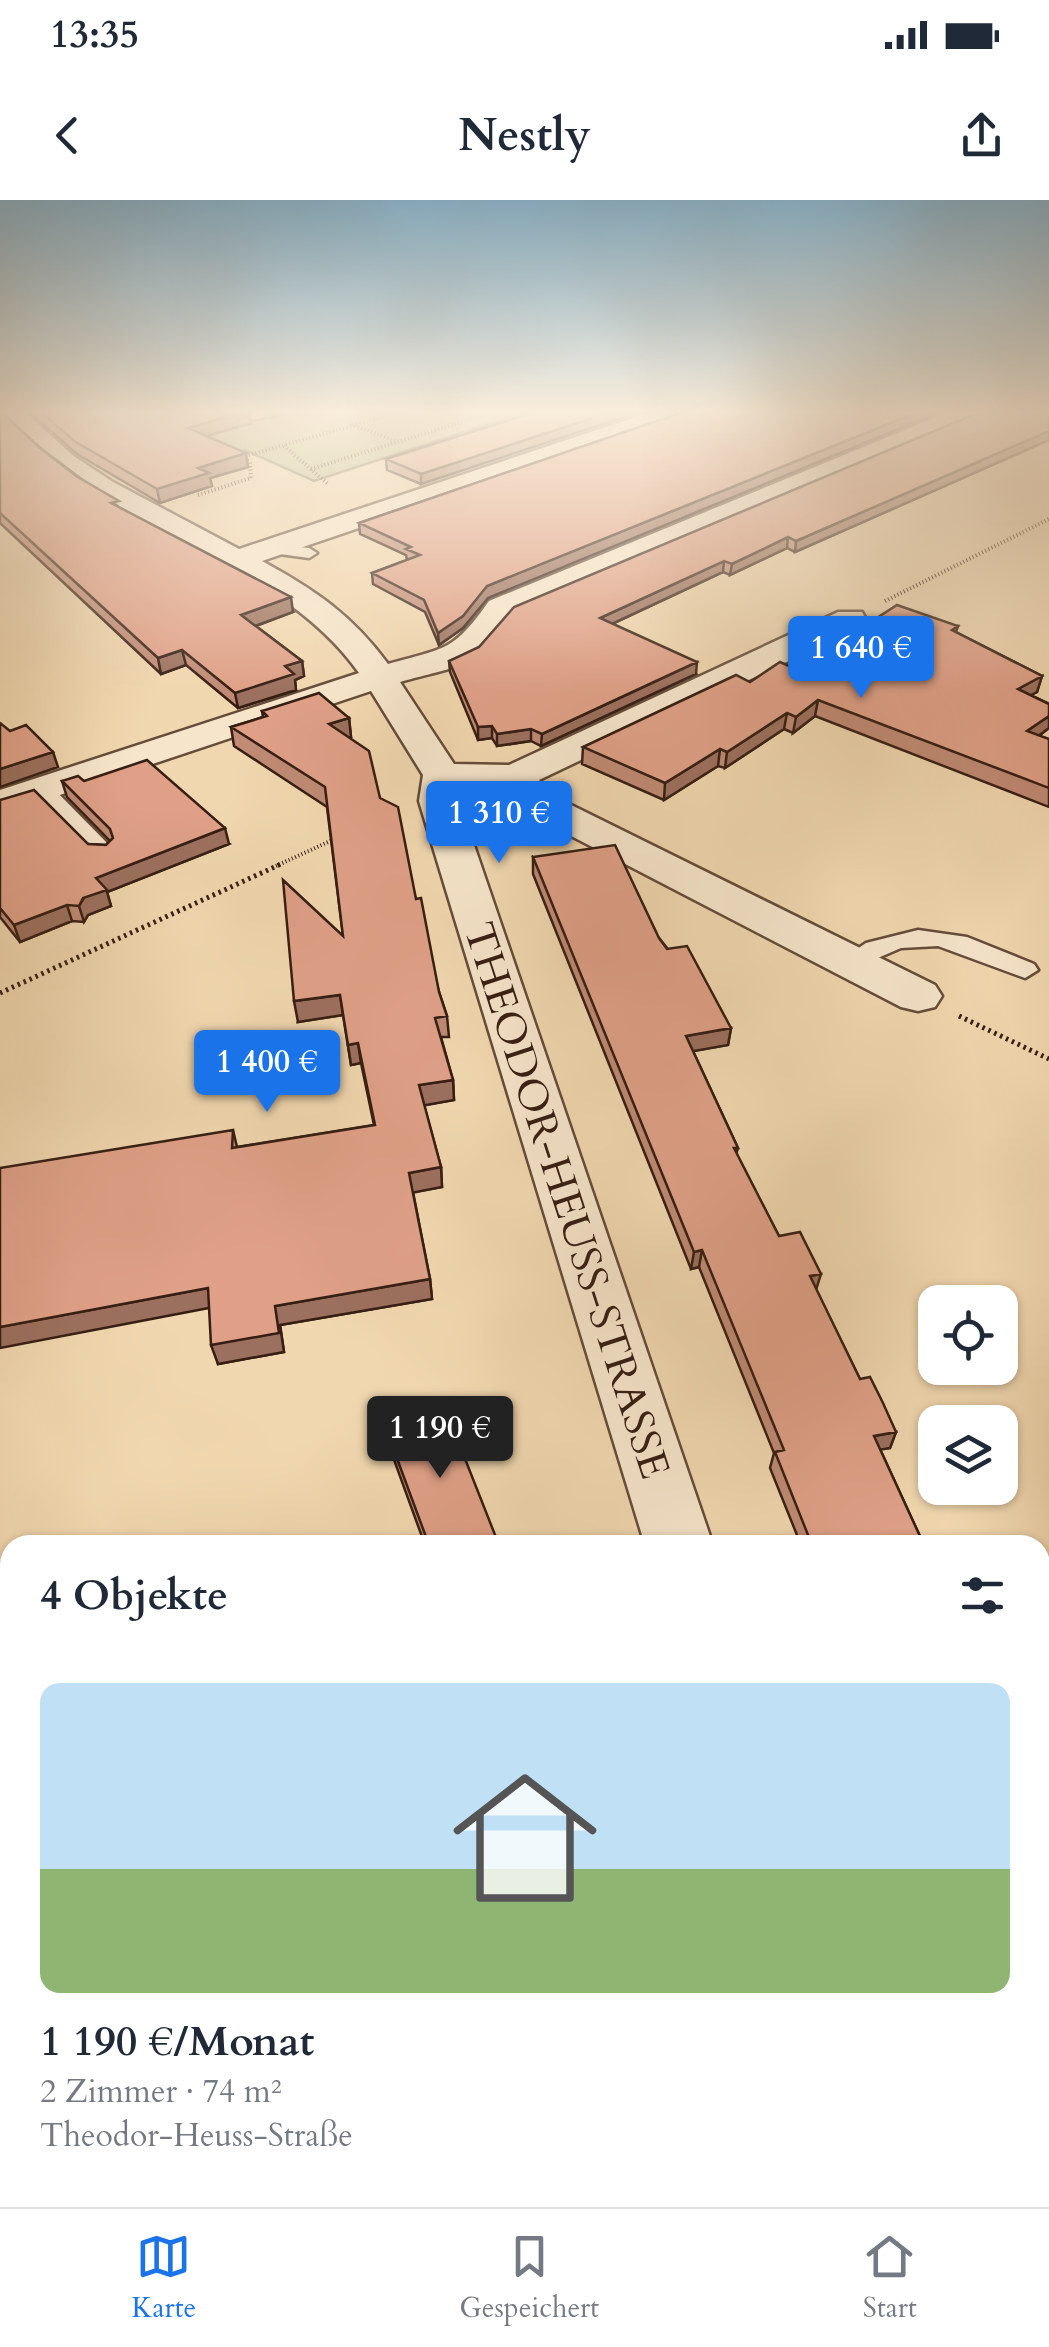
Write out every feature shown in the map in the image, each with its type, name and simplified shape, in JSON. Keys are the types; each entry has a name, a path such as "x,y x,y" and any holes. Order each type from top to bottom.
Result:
{"street":[{"name":"THEODOR-HEUSS-STRASSE","path":"141,505 254,554 349,635 380,678 440,788 676,1535"},
{"path":"254,554 400,505"},
{"path":"0,803 471,648 500,608 748,505"},
{"path":"440,788 515,777 850,619"},
{"path":"515,777 539,804 810,935 850,962 918,996"}],"lane":[{"path":"254,554 309,554"},
{"path":"42,790 103,852"},
{"path":"850,962 879,944 936,935 966,942 1025,970"}],"path":[{"path":"850,619 1049,519"},
{"path":"0,994 440,788"},
{"path":"918,996 1049,1060"}],"building":[{"path":"0,505 114,505 291,597 241,615 302,661 285,666 294,674 235,693 182,650 158,658 0,513"},
{"path":"413,505 688,505 487,586 463,616 438,633 424,600 372,573 420,555 359,523"},
{"path":"758,505 880,505 796,541 788,537 732,564 724,561 600,618 697,662 542,734 531,729 497,734 492,726 478,727 449,661 479,647 514,607"},
{"path":"897,605 958,626 952,630 1042,676 1018,689 1049,704 1049,716 1027,731 1049,739 1049,788 818,700 796,717 787,713 727,752 720,749 665,783 583,747 736,675 750,682 780,662 789,666 841,633 849,636"},
{"path":"319,693 349,718 329,724 369,751 380,798 398,807 416,899 421,898 447,1016 435,1018 453,1080 419,1085 441,1167 409,1173 430,1279 275,1306 279,1333 211,1345 208,1288 0,1327 0,1168 233,1130 232,1148 375,1125 358,1043 348,1045 340,995 294,1001 283,880 343,936 325,787 231,727 267,716 262,711"},
{"path":"0,723 10,731 26,725 53,752 0,769"},
{"path":"147,760 225,828 96,878 107,890 83,898 79,906 67,905 14,925 0,908 0,800 34,790 88,844 106,845 113,838 110,829 62,781 78,776 84,781"},
{"path":"615,845 659,938 667,949 687,946 731,1028 686,1036 738,1148 734,1148 779,1236 800,1232 821,1274 810,1276 860,1379 870,1377 883,1403 896,1432 874,1436 919,1535 808,1535 775,1452 784,1450 702,1250 694,1252 533,857"},
{"path":"445,1408 495,1535 425,1535 385,1426"}]}
